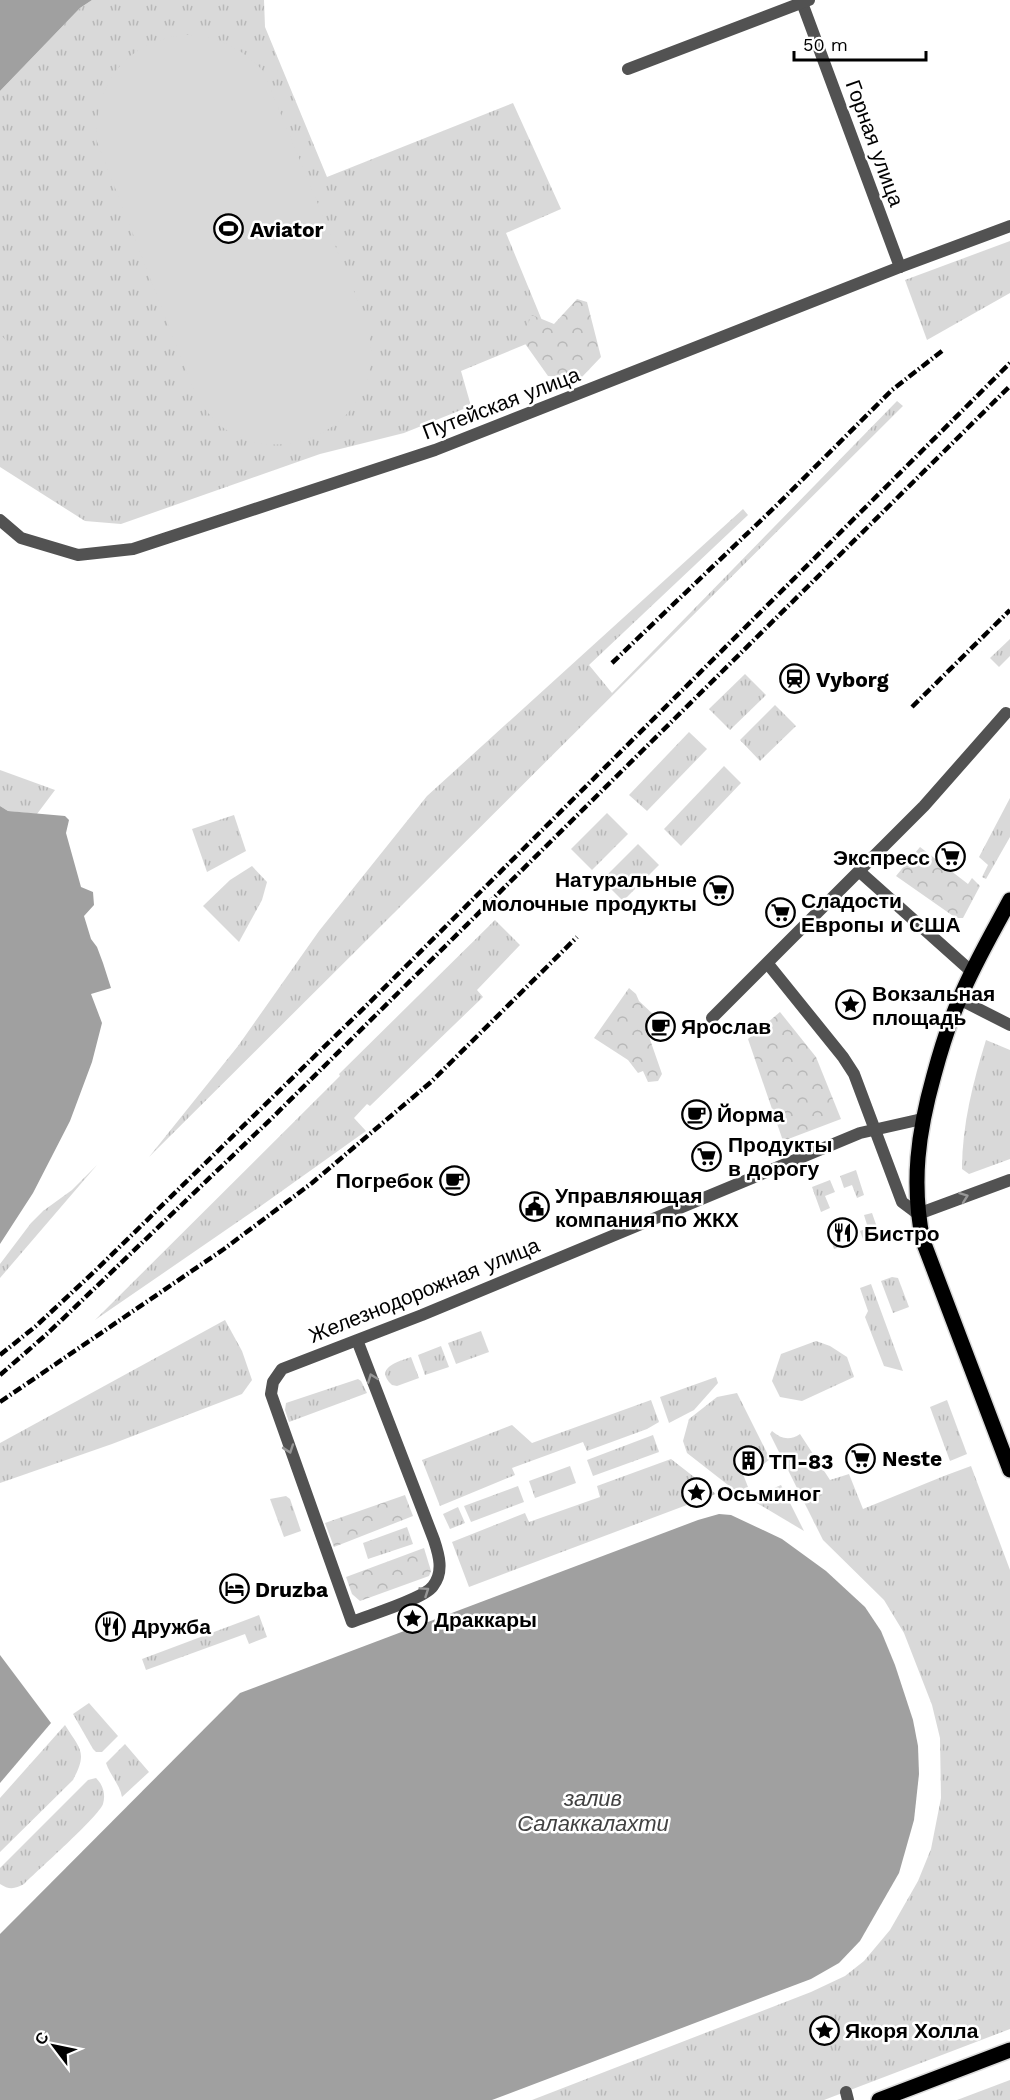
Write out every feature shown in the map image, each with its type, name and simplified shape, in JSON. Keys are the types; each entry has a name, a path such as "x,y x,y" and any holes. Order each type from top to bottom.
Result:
{"main road":[{"path":"1010,900 959,999 944,1040 922,1119 916,1174 918,1214 924,1241 1005,1440 1010,1470"},
{"path":"879,2100 1010,2050"}],"street":[{"path":"628,69 804,1"},
{"name":"Горная улица","path":"804,1 900,267"},
{"name":"Путейская улица","path":"0,520 21,538 78,555 133,549 435,450 1010,226"},
{"path":"712,1018 924,806 1006,713"},
{"path":"860,872 972,972"},
{"path":"768,964 843,1057 854,1074 902,1202 918,1214 1010,1180"},
{"path":"959,999 1010,1025"},
{"name":"Железнодорожная улица","path":"357,1340 440,1556 439,1571 433,1586 418,1596 352,1622 271,1394 273,1382 282,1369 861,1133 922,1119"}],"green space":[{"path":"92,0 264,0 265,27 327,177 513,103 561,209 506,233 548,335 461,371 471,406 404,433 320,454 121,524 85,521 0,467 0,91 80,8"},
{"name":"Aviator","path":"182,35 205,37 226,44 246,55 263,71 365,318 370,337 371,355 364,390 352,408 337,423 299,442 277,445 256,442 235,435 219,424 198,401 96,139 101,100 117,69 144,47"},
{"path":"1010,241 1010,293 927,340 905,280"},
{"path":"577,299 587,302 601,357 581,378 548,376 521,338 532,315 554,324"},
{"path":"0,334 14,349 0,361"},
{"path":"897,401 903,406 149,1157 238,1046 319,931 427,796 743,509 748,515 589,665 612,693"},
{"path":"1010,639 1010,656 999,667 990,658"},
{"path":"745,674 766,695 730,730 709,709"},
{"path":"775,705 796,726 760,761 740,740"},
{"path":"689,732 707,749 647,811 629,795"},
{"path":"724,766 741,783 681,846 664,829"},
{"path":"0,770 55,790 37,814 8,811 0,806"},
{"path":"1010,798 1010,837 986,879 982,877 988,865 979,857"},
{"path":"607,813 628,834 592,870 571,849"},
{"path":"234,815 246,851 207,872 192,829"},
{"path":"638,844 659,865 623,901 602,880"},
{"path":"920,847 968,884 972,878 980,886 963,918 956,918 896,876"},
{"path":"252,866 267,882 262,900 239,942 203,906 230,880"},
{"path":"495,920 520,945 477,990 483,997 370,1106 367,1104 354,1118 366,1131 95,1320 340,1076 339,1074"},
{"path":"629,988 655,1016 649,1019 651,1026 646,1028 662,1074 658,1081 648,1082 643,1071 638,1073 628,1060 594,1038"},
{"path":"780,1012 816,1057 841,1119 783,1141 748,1039"},
{"path":"986,1040 1010,1050 1010,1159 969,1174 962,1169 966,1120"},
{"path":"97,1165 0,1278 0,1264 31,1223 43,1211 72,1190"},
{"path":"856,1170 864,1195 857,1198 852,1185 844,1188 840,1176"},
{"path":"830,1180 835,1192 825,1196 830,1208 821,1212 812,1187"},
{"path":"872,1213 879,1233 863,1239 860,1231 868,1228 864,1215"},
{"path":"836,1226 840,1240 846,1241 851,1238 852,1243 834,1249 827,1229"},
{"path":"892,1277 898,1278 909,1307 893,1313 881,1281"},
{"path":"871,1284 903,1371 884,1366 865,1317 868,1311 860,1288"},
{"path":"225,1320 242,1351 252,1380 242,1394 112,1444 0,1483 0,1443"},
{"path":"481,1331 489,1352 456,1364 448,1343"},
{"path":"816,1341 830,1346 847,1357 854,1377 802,1401 780,1397 772,1381 781,1354"},
{"path":"441,1346 449,1367 425,1375 418,1355"},
{"path":"411,1357 419,1378 397,1386 392,1385 385,1374 386,1370"},
{"path":"716,1377 718,1383 694,1410 669,1423 660,1397"},
{"path":"358,1379 367,1393 289,1422 285,1410 286,1403"},
{"path":"737,1393 770,1459 761,1466 753,1448 736,1456 748,1487 737,1492 687,1453 683,1441 689,1419 717,1397"},
{"path":"651,1400 659,1422 647,1429 587,1451 583,1442 512,1468 515,1475 440,1506 422,1460 512,1425 532,1443"},
{"path":"947,1400 967,1454 950,1461 930,1407"},
{"path":"772,1431 786,1438 793,1438 800,1434 830,1480 849,1474 863,1509 971,1466 1010,1570 1010,2029 824,2100 532,2100 811,1992 845,1976 864,1961 890,1930 918,1881 931,1849 941,1798 940,1738 932,1705 904,1633 884,1600 823,1540 770,1434"},
{"path":"653,1435 659,1452 593,1476 587,1460"},
{"path":"671,1459 716,1494 469,1587 452,1542 525,1513 529,1522 600,1497 597,1486"},
{"path":"570,1466 576,1483 535,1498 529,1481"},
{"path":"781,1485 804,1531 750,1499"},
{"path":"518,1486 524,1502 471,1522 464,1506"},
{"path":"405,1495 413,1516 334,1547 325,1523"},
{"path":"286,1496 290,1499 301,1531 284,1537 270,1499"},
{"path":"458,1507 465,1523 450,1529 443,1514"},
{"path":"407,1527 413,1544 368,1559 363,1543"},
{"path":"424,1548 431,1571 429,1576 360,1601 352,1594 346,1577"},
{"path":"259,1615 267,1637 249,1644 245,1634 146,1670 142,1659"},
{"path":"89,1703 118,1736 102,1752 96,1752 93,1749 73,1714"},
{"path":"65,1725 80,1751 78,1771 73,1780 0,1852 0,1798"},
{"path":"125,1744 149,1772 122,1797 106,1763"},
{"path":"96,1778 103,1790 104,1800 91,1820 24,1884 12,1888 0,1884 0,1868 88,1780"},
{"path":"1010,2080 1010,2100 957,2100"}],"water":[{"path":"0,0 92,0 80,8 0,91"},
{"path":"0,806 8,811 65,816 69,820 66,833 81,887 93,892 94,905 84,916 111,988 91,994 102,1023 92,1062 70,1121 33,1193 0,1244"},
{"name":"залив Салаккалахти","path":"719,1514 731,1515 782,1539 826,1571 865,1607 881,1631 913,1720 918,1746 919,1774 914,1820 899,1873 860,1941 839,1963 811,1979 492,2100 0,2100 0,1934 240,1693"},
{"path":"0,1655 51,1723 0,1783"}],"railway":[{"path":"612,663 776,506 892,390 942,351"},
{"path":"0,1355 36,1326 96,1270 368,1004 1010,363"},
{"path":"0,1375 48,1333 273,1117 1010,386"},
{"path":"912,707 1010,610"},
{"path":"0,1402 224,1249 312,1183 431,1082 577,937"}],"place":[{"name":"Aviator","path":"229,229"},
{"name":"Vyborg","path":"795,679"},
{"name":"Экспресс","path":"951,857"},
{"name":"Натуральные молочные продукты","path":"718,891"},
{"name":"Сладости Европы и США","path":"780,912"},
{"name":"Вокзальная площадь","path":"851,1005"},
{"name":"Ярослав","path":"660,1026"},
{"name":"Йорма","path":"696,1114"},
{"name":"Продукты в дорогу","path":"707,1156"},
{"name":"Погребок","path":"454,1180"},
{"name":"Управляющая компания по ЖКХ","path":"534,1207"},
{"name":"Бистро","path":"843,1233"},
{"name":"Neste","path":"861,1458"},
{"name":"ТП-83","path":"748,1461"},
{"name":"Осьминог","path":"696,1493"},
{"name":"Druzba","path":"234,1589"},
{"name":"Драккары","path":"413,1619"},
{"name":"Дружба","path":"111,1626"},
{"name":"Якоря Холла","path":"824,2030"}]}
